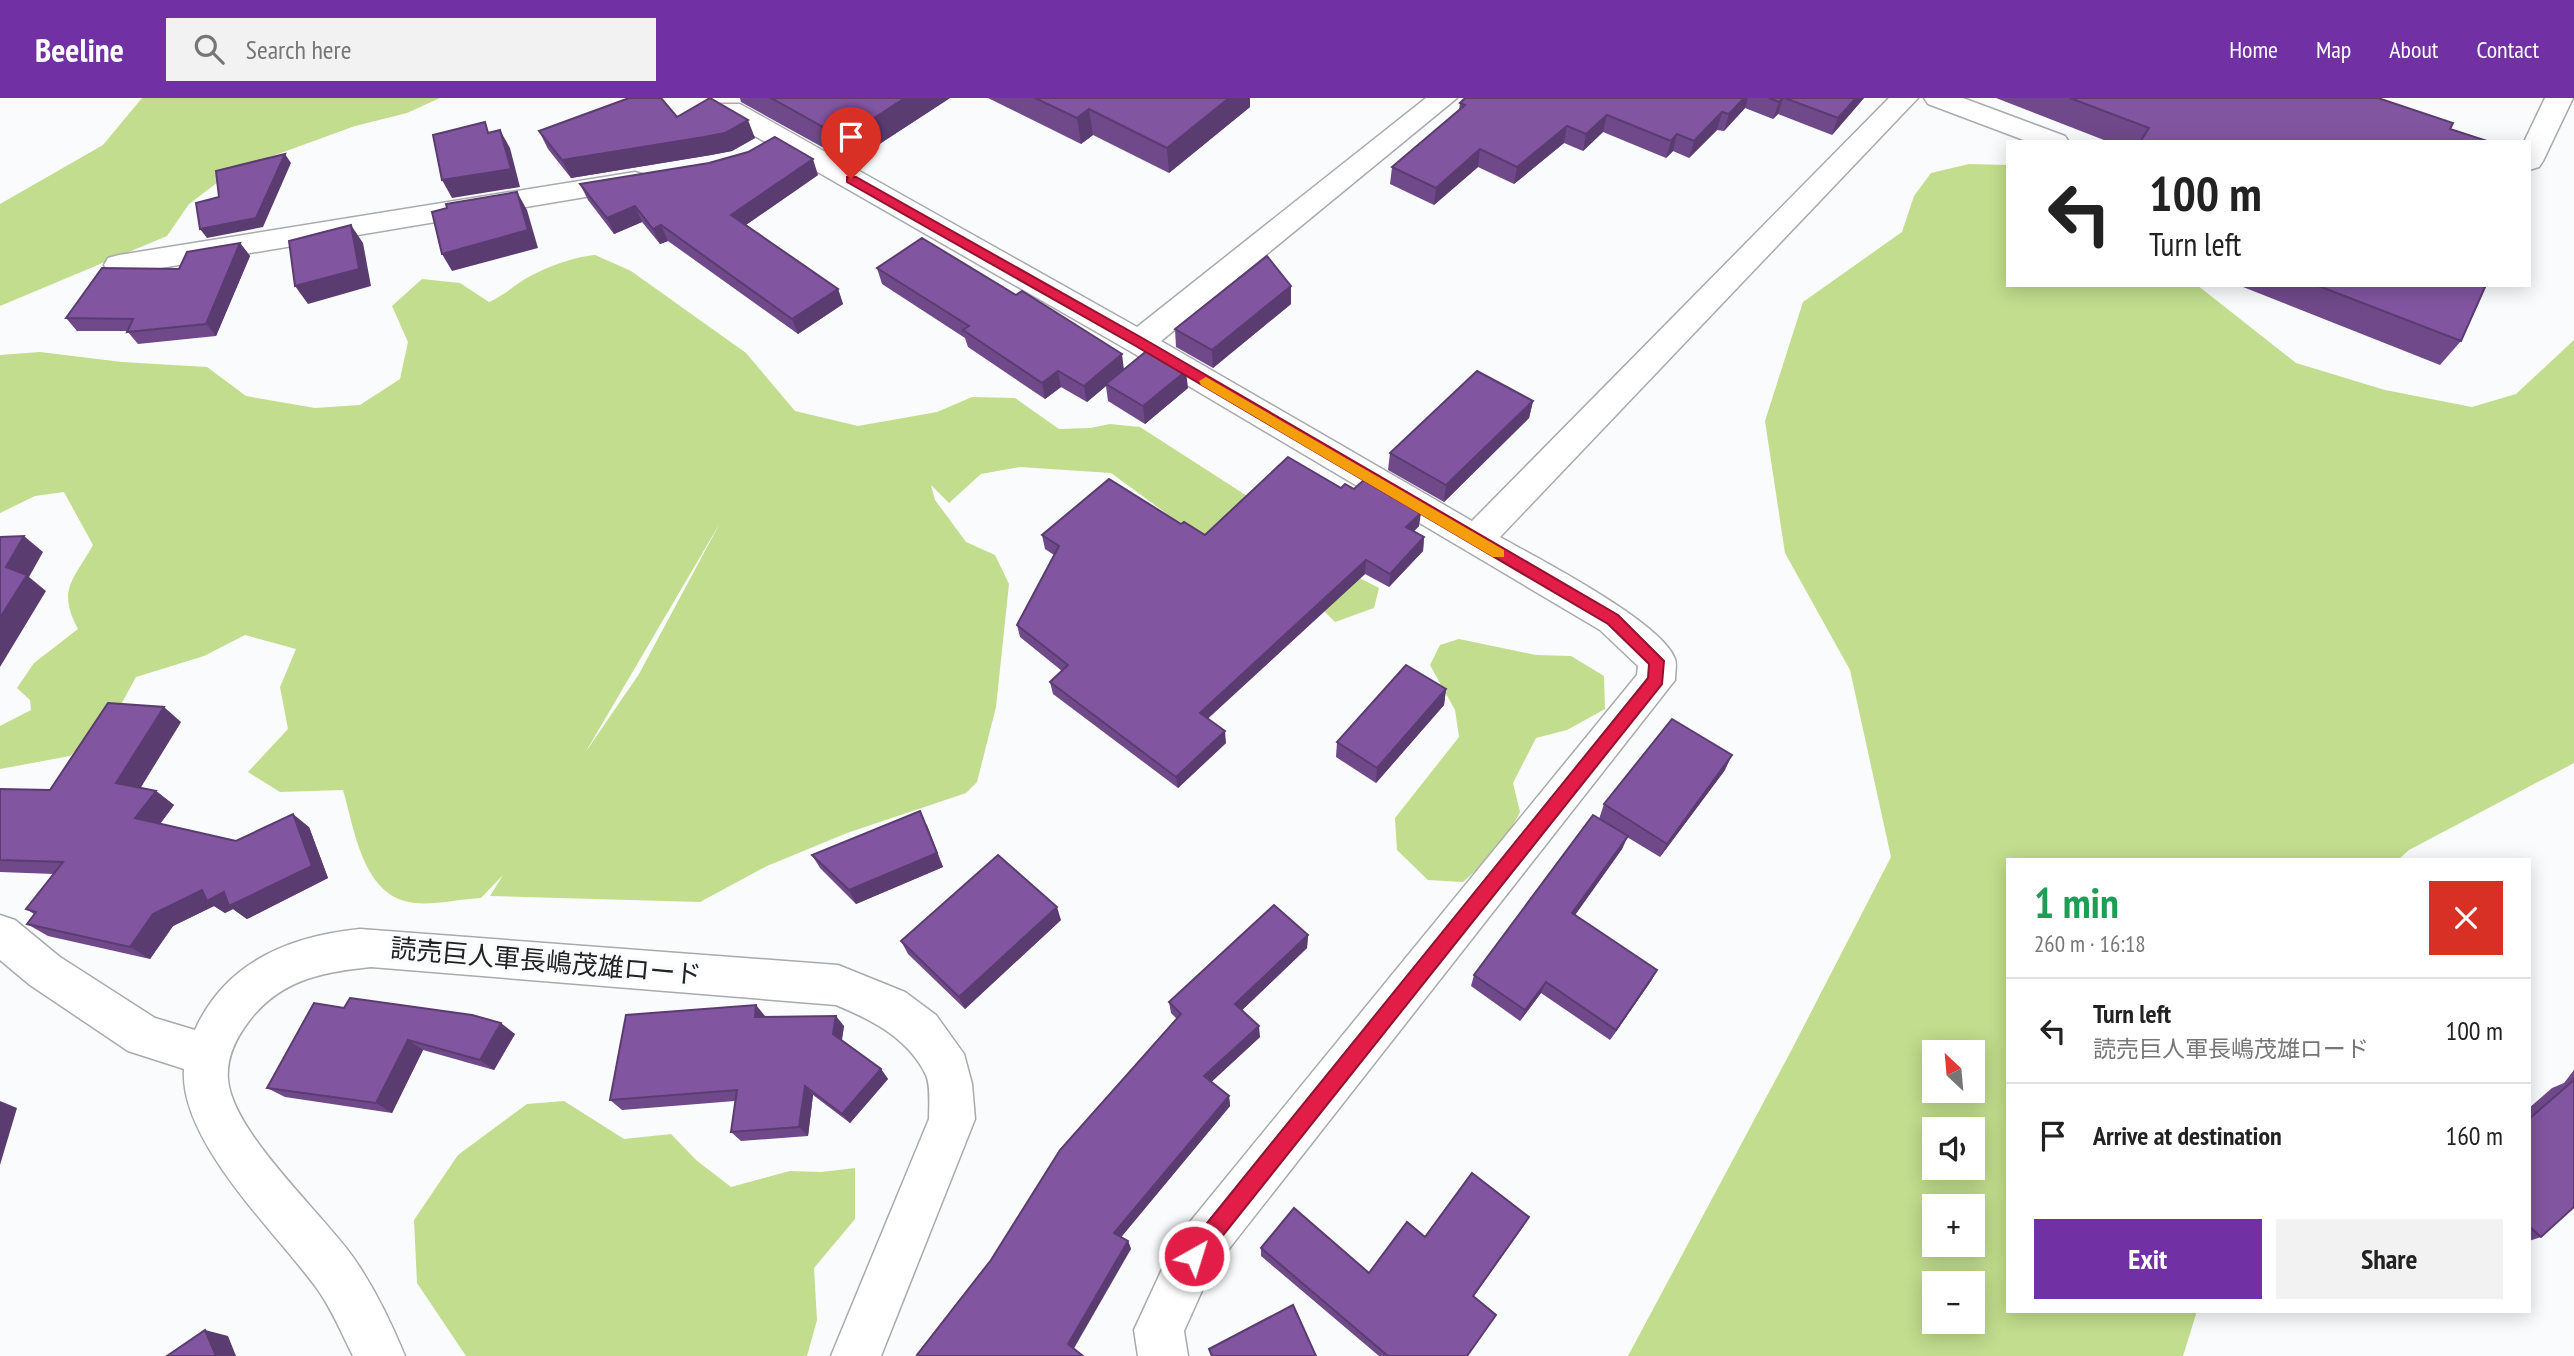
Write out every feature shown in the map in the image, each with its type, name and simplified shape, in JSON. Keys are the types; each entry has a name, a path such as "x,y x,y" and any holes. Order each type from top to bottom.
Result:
{"street":[{"path":"1139,342 1443,98"},
{"path":"1475,540 1904,98"},
{"path":"1938,98 1998,107 2052,140"},
{"path":"2531,157 2559,98"},
{"path":"730,110 765,147 1139,342 1613,620 1657,661 1656,680 1194,1256 1159,1330 1163,1356"},
{"path":"119,265 659,177"},
{"path":"0,934 45,971 144,1036 206,1054 209,1098 235,1145 336,1275 380,1356"},
{"name":"読売巨人軍長嶋茂雄ロード","path":"206,1054 237,999 282,966 328,951 371,947 838,985 890,1007 920,1030 948,1069 952,1119 856,1356"}],"green space":[{"path":"142,98 440,98 407,113 355,126 234,170 189,204 167,236 0,306 0,204 103,145"},
{"path":"1969,164 2006,165 2006,287 2200,287 2296,363 2385,390 2472,407 2516,394 2574,340 2574,763 2409,850 2400,858 2006,858 2006,1313 2196,1313 2183,1356 1628,1356 1891,857 1850,670 1785,553 1765,421 1803,302 1902,232 1914,196 1931,173"},
{"path":"595,255 631,271 746,353 795,411 858,426 937,412 972,397 1015,398 1059,429 1110,424 1140,427 1303,532 1338,567 1379,588 1374,608 1335,622 1298,585 1174,519 1111,473 1020,467 981,474 949,503 931,485 935,500 966,542 995,555 1009,584 996,707 977,782 966,793 847,833 767,866 700,902 490,896 503,875 481,898 415,903 397,898 384,889 364,860 343,790 280,792 248,772 288,729 280,687 296,649 245,635 204,656 136,677 106,732 81,745 70,756 0,769 0,726 31,710 30,700 17,688 34,663 78,629 68,594 74,577 93,545 64,492 35,496 0,513 0,355 40,352 122,362 207,367 246,396 315,408 360,405 400,379 408,342 392,306 422,279 460,283 489,302 538,272","holes":["720,523 639,674 585,753"]},
{"path":"1459,639 1536,655 1571,656 1604,676 1605,709 1567,730 1536,738 1513,783 1520,812 1501,848 1463,882 1428,880 1397,850 1395,818 1459,737 1455,710 1430,665 1440,645"},
{"path":"564,1101 624,1139 671,1134 696,1160 731,1187 790,1171 821,1172 855,1168 855,1219 814,1268 817,1320 807,1356 466,1356 417,1283 414,1220 458,1155 527,1104"}],"building":[{"path":"629,98 661,98 677,117 710,98 748,120 725,133 562,160 539,131"},
{"path":"771,98 905,98 851,133 842,128 834,133"},
{"path":"1035,98 1229,98 1167,148 1089,109 1077,118"},
{"path":"1465,98 1744,98 1729,114 1722,112 1694,141 1677,134 1671,141 1607,115 1586,134 1567,126 1517,167 1480,149 1436,188 1392,167 1465,105 1460,103"},
{"path":"1785,98 1856,98 1838,118"},
{"path":"2070,98 2378,98 2453,123 2450,129 2484,140 2141,140 2149,128"},
{"path":"485,122 488,133 500,130 511,169 442,180 433,135"},
{"path":"775,137 813,159 731,215 838,289 792,319 661,225 653,229 635,206 607,218 580,184 709,163 748,152"},
{"path":"285,154 256,218 200,229 196,203 219,197 216,171"},
{"path":"517,192 528,230 442,254 432,212 447,208 446,204"},
{"path":"351,225 359,269 295,286 289,241"},
{"path":"922,238 1016,295 1022,291 1122,354 1084,386 1058,371 1042,383 963,330 969,326 877,268"},
{"path":"240,243 206,324 127,332 133,319 66,318 102,268 179,269 187,252"},
{"path":"1267,256 1291,286 1212,350 1175,329"},
{"path":"2321,287 2485,287 2461,341"},
{"path":"1149,349 1186,371 1143,406 1106,384"},
{"path":"1477,371 1533,401 1446,485 1390,453"},
{"path":"1288,457 1341,488 1345,484 1354,489 1365,479 1421,513 1406,527 1424,537 1390,574 1366,560 1200,713 1225,731 1176,777 1050,682 1068,665 1017,625 1059,546 1042,535 1109,479 1181,524 1184,522 1205,535"},
{"path":"24,536 6,567 27,575 0,618 0,537"},
{"path":"1406,665 1446,689 1377,768 1337,742"},
{"path":"108,703 164,707 116,783 156,791 135,818 236,841 293,814 312,866 229,906 224,892 207,901 202,890 153,914 130,947 27,924 36,912 26,909 63,862 0,860 0,789 50,790"},
{"path":"1672,719 1732,755 1667,844 1604,804"},
{"path":"920,811 937,853 849,890 812,855"},
{"path":"1593,815 1628,836 1572,913 1657,970 1616,1030 1546,982 1525,1010 1474,975"},
{"path":"998,855 1057,907 959,997 901,941"},
{"path":"1274,905 1308,935 1235,1004 1259,1026 1204,1076 1229,1096 1114,1233 1128,1241 1068,1344 1083,1356 917,1355 991,1260 1060,1150 1181,1014 1169,1002"},
{"path":"350,998 472,1015 501,1023 480,1060 408,1040 376,1103 267,1088 314,1003 344,1008"},
{"path":"756,1005 755,1017 836,1016 833,1034 881,1069 842,1114 805,1086 799,1127 731,1132 737,1090 610,1100 626,1015"},
{"path":"2574,1080 2574,1207 2541,1237 2531,1228 2531,1117"},
{"path":"1472,1173 1529,1217 1473,1296 1496,1315 1467,1356 1388,1356 1261,1248 1294,1208 1369,1273 1407,1222 1425,1237"},
{"path":"1293,1305 1316,1356 1212,1356 1209,1349"},
{"path":"205,1330 216,1356 167,1356"}],"slow traffic":[{"path":"1206,381 1499,553"}],"route":[{"path":"851,179 1139,342 1613,620 1644,646 1657,661 1656,680 1194,1256"}]}
